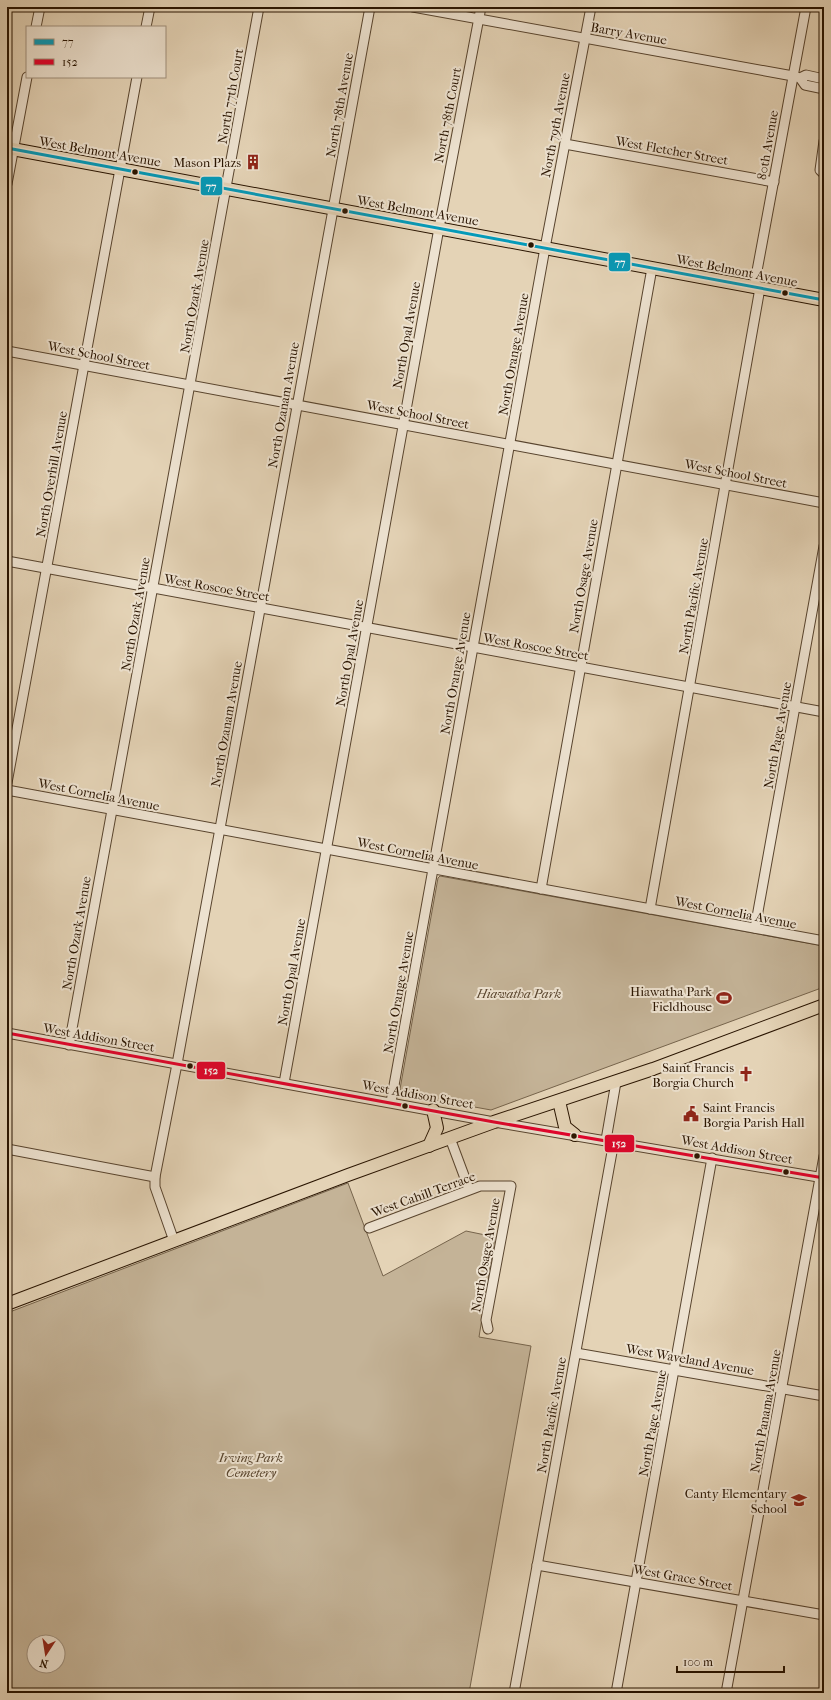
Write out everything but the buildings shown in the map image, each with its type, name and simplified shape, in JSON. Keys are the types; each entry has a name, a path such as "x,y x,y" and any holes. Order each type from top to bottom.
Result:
{"main road":[{"name":"West Belmont Avenue","path":"10,149 824,300"},
{"path":"7,1304 450,1138 616,1082 824,1005"},
{"path":"559,1101 565,1127 574,1135"},
{"path":"429,1146 438,1128 433,1110"}],"street":[{"path":"36,26 40,7"},
{"path":"146,26 150,7"},
{"name":"North 77th Court","path":"227,189 259,7"},
{"name":"North 78th Avenue","path":"333,209 370,7"},
{"name":"Barry Avenue","path":"413,7 796,77"},
{"name":"North 78th Court","path":"439,228 481,7"},
{"name":"North 79th Avenue","path":"545,248 591,7"},
{"name":"80th Avenue","path":"757,288 774,182 796,77 806,7"},
{"path":"796,77 806,75 824,78"},
{"path":"796,77 805,85 824,89"},
{"path":"7,184 10,149 27,78"},
{"name":"North Overhill Avenue","path":"7,783 137,78"},
{"path":"824,141 820,170 824,174"},
{"name":"West Fletcher Street","path":"565,144 774,182"},
{"name":"North Ozark Avenue","path":"69,1045 227,189"},
{"name":"North Ozanam Avenue","path":"174,1241 155,1187 155,1177 177,1064 333,209"},
{"name":"North Opal Avenue","path":"284,1083 439,228"},
{"name":"North Orange Avenue","path":"391,1102 545,248"},
{"name":"North Osage Avenue","path":"541,889 652,268"},
{"name":"North Pacific Avenue","path":"650,909 726,485 757,288"},
{"name":"West School Street","path":"7,351 824,503"},
{"name":"North Page Avenue","path":"755,928 824,546"},
{"name":"West Roscoe Street","path":"7,561 824,712"},
{"name":"West Cornelia Avenue","path":"7,790 824,941"},
{"name":"West Addison Street","path":"7,1033 494,1122 822,1177"},
{"name":"North Pacific Avenue","path":"514,1693 576,1353 610,1141 616,1082"},
{"path":"450,1138 469,1189"},
{"path":"7,1149 155,1177"},
{"name":"North Panama Avenue","path":"726,1693 822,1177 824,1156"},
{"name":"North Page Avenue","path":"616,1693 712,1158"},
{"name":"West Cahill Terrace","path":"369,1228 469,1189 480,1186 511,1186"},
{"name":"North Osage Avenue","path":"488,1329 486,1320 511,1186"},
{"name":"West Waveland Avenue","path":"576,1353 824,1396"},
{"name":"West Grace Street","path":"537,1565 824,1615"}],"green space":[{"name":"Hiawatha Park","path":"440,876 824,946 824,987 491,1110 403,1094 400,1089 438,878"},
{"name":"Irving Park Cemetery","path":"348,1183 383,1276 466,1231 495,1237 479,1337 531,1346 469,1693 7,1693 7,1313"}],"transit line":[{"name":"77","path":"7,148 824,300"},
{"name":"152","path":"7,1033 494,1122 824,1178"}],"place":[{"name":"Mason Plazs","path":"253,162"},
{"name":"Hiawatha Park Fieldhouse","path":"724,998"},
{"name":"Saint Francis Borgia Church","path":"746,1074"},
{"name":"Saint Francis Borgia Parish Hall","path":"691,1114"},
{"name":"Canty Elementary School","path":"799,1500"}]}
